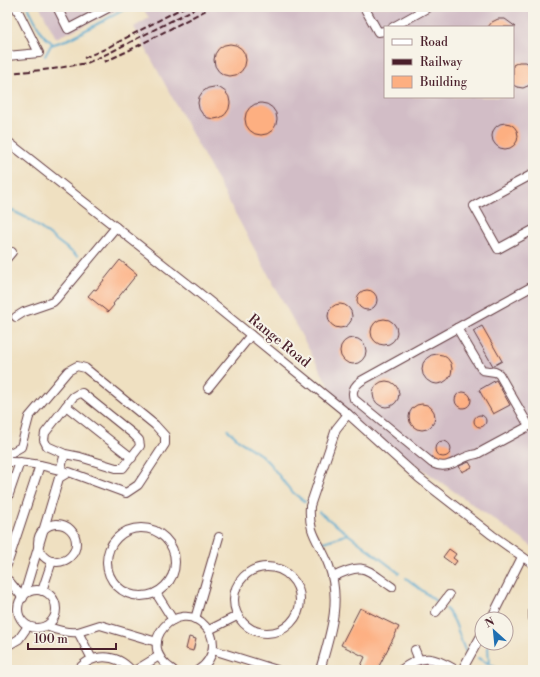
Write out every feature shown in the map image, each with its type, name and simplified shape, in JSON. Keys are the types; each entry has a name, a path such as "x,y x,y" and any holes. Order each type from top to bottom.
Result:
{"street":[{"path":"7,56 39,53 16,7"},
{"path":"60,8 68,28 110,7"},
{"path":"364,7 378,32 384,31"},
{"path":"395,26 429,7"},
{"name":"Range Road","path":"7,141 348,414 419,478 533,564"},
{"path":"533,174 474,206 498,249 533,230"},
{"path":"16,318 24,312 53,302 116,227"},
{"path":"457,328 482,370 499,374 531,426 477,454 468,455 447,466 439,467 432,463 354,399 352,394 356,384 362,381 457,328 533,286"},
{"path":"208,388 251,335"},
{"path":"7,455 21,448 29,417 68,371 77,366 85,368 165,436 165,444 138,485 126,493 69,472 40,465 7,462"},
{"path":"82,393 139,440 140,446 123,468 116,468 65,454 47,446 44,440 45,433 66,406 73,397 82,393"},
{"path":"66,406 132,458"},
{"path":"320,670 334,620 335,600 332,576 328,564 311,528 309,518 310,506 336,429 348,414"},
{"path":"60,470 65,454"},
{"path":"7,500 20,462"},
{"path":"7,565 40,465"},
{"path":"23,598 32,592 42,591 52,597 56,607 53,618 46,626 39,628 28,626 19,615 19,608 58,478 69,472"},
{"path":"55,525 66,527 74,534 76,545 72,555 62,561 52,561 46,558 41,552 39,545 40,538 46,529 55,525"},
{"path":"138,528 148,529 163,536 171,547 175,562 172,578 164,588 156,593 149,596 137,596 122,591 112,580 107,568 108,556 112,544 120,535 138,528"},
{"path":"195,619 219,537"},
{"path":"495,611 522,557"},
{"path":"42,591 52,561"},
{"path":"268,567 279,569 289,575 297,587 300,598 299,608 294,619 287,627 277,632 265,634 252,630 244,625 237,616 234,606 234,594 239,582 247,574 259,568 268,567"},
{"path":"332,576 349,569 359,567 366,569 392,587"},
{"path":"7,580 10,581 23,598"},
{"path":"156,593 173,620"},
{"path":"436,612 449,595"},
{"path":"533,603 533,618"},
{"path":"209,630 237,616"},
{"path":"173,670 164,664 159,656 157,642 159,635 165,626 173,620 186,617 203,623 209,630 213,640 213,650 208,662 200,670"},
{"path":"46,626 68,633 78,632 100,625 157,642"},
{"path":"7,646 19,639 28,626"},
{"path":"78,632 92,659"},
{"path":"462,670 474,648"},
{"path":"213,650 277,670"},
{"path":"415,650 419,660"},
{"path":"78,670 82,664 92,659 105,656 116,658 131,670"},
{"path":"136,670 159,656"},
{"path":"401,670 409,664 426,658 434,659 456,670"}],"shaded area":[{"path":"40,7 124,7 56,38"},
{"path":"142,7 533,7 533,547 344,414 134,27 149,18"},
{"path":"420,661 431,661 454,670 404,670"}],"building":[{"path":"498,19 505,19 516,27 489,26 492,22"},
{"path":"230,44 236,45 243,51 246,60 245,66 239,73 230,76 224,75 217,69 214,60 215,54 221,47"},
{"path":"519,62 526,62 532,67 533,81 530,85 523,88 514,86 514,64"},
{"path":"214,87 220,88 227,94 230,103 229,109 223,116 214,119 208,118 201,112 198,103 199,97 205,90"},
{"path":"261,103 267,104 274,110 277,119 276,125 270,132 261,135 255,134 248,128 245,119 246,113 252,106"},
{"path":"505,123 514,127 518,136 514,145 505,149 496,145 492,136 496,127"},
{"path":"120,260 137,274 108,312 88,296 94,289 96,290"},
{"path":"363,290 371,290 377,296 377,304 371,310 363,310 357,304 357,296"},
{"path":"335,304 345,304 352,311 352,321 345,328 335,328 328,321 328,311"},
{"path":"384,319 393,323 397,332 393,341 384,345 375,341 371,332 375,323"},
{"path":"482,326 502,361 493,366 473,331"},
{"path":"353,338 362,342 366,351 362,360 353,364 344,360 340,351 344,342"},
{"path":"437,354 448,358 452,369 448,380 437,384 426,380 422,369 426,358"},
{"path":"496,380 510,405 493,414 479,390"},
{"path":"386,381 395,385 399,394 395,403 386,407 377,403 373,394 377,385"},
{"path":"460,392 466,392 471,397 469,406 466,408 460,408 455,403 455,397"},
{"path":"422,404 431,408 435,417 431,426 422,430 413,426 409,417 413,408"},
{"path":"478,415 482,415 486,421 482,427 478,427 474,423 474,419"},
{"path":"440,441 446,441 451,446 449,455 446,457 440,457 435,452 435,446"},
{"path":"469,462 472,467 462,472 459,466"},
{"path":"449,549 456,554 453,558 457,561 454,565 443,557"},
{"path":"360,608 399,627 377,670 359,670 365,657 341,645"},
{"path":"189,637 196,639 193,651 186,649"}],"waterway":[{"path":"28,7 42,34 53,44"},
{"path":"45,56 51,45 69,39 129,7"},
{"path":"7,208 27,218 77,256"},
{"path":"228,430 241,442 261,455 291,491 305,502"},
{"path":"319,512 399,573"},
{"path":"321,543 348,534"},
{"path":"406,578 437,602"},
{"path":"446,609 453,619 466,652"},
{"path":"488,651 489,664"},
{"path":"478,658 500,670"}],"railway":[{"path":"84,58 105,49 184,7"},
{"path":"7,73 53,69 87,63 198,7"},
{"path":"104,62 206,10"}]}
